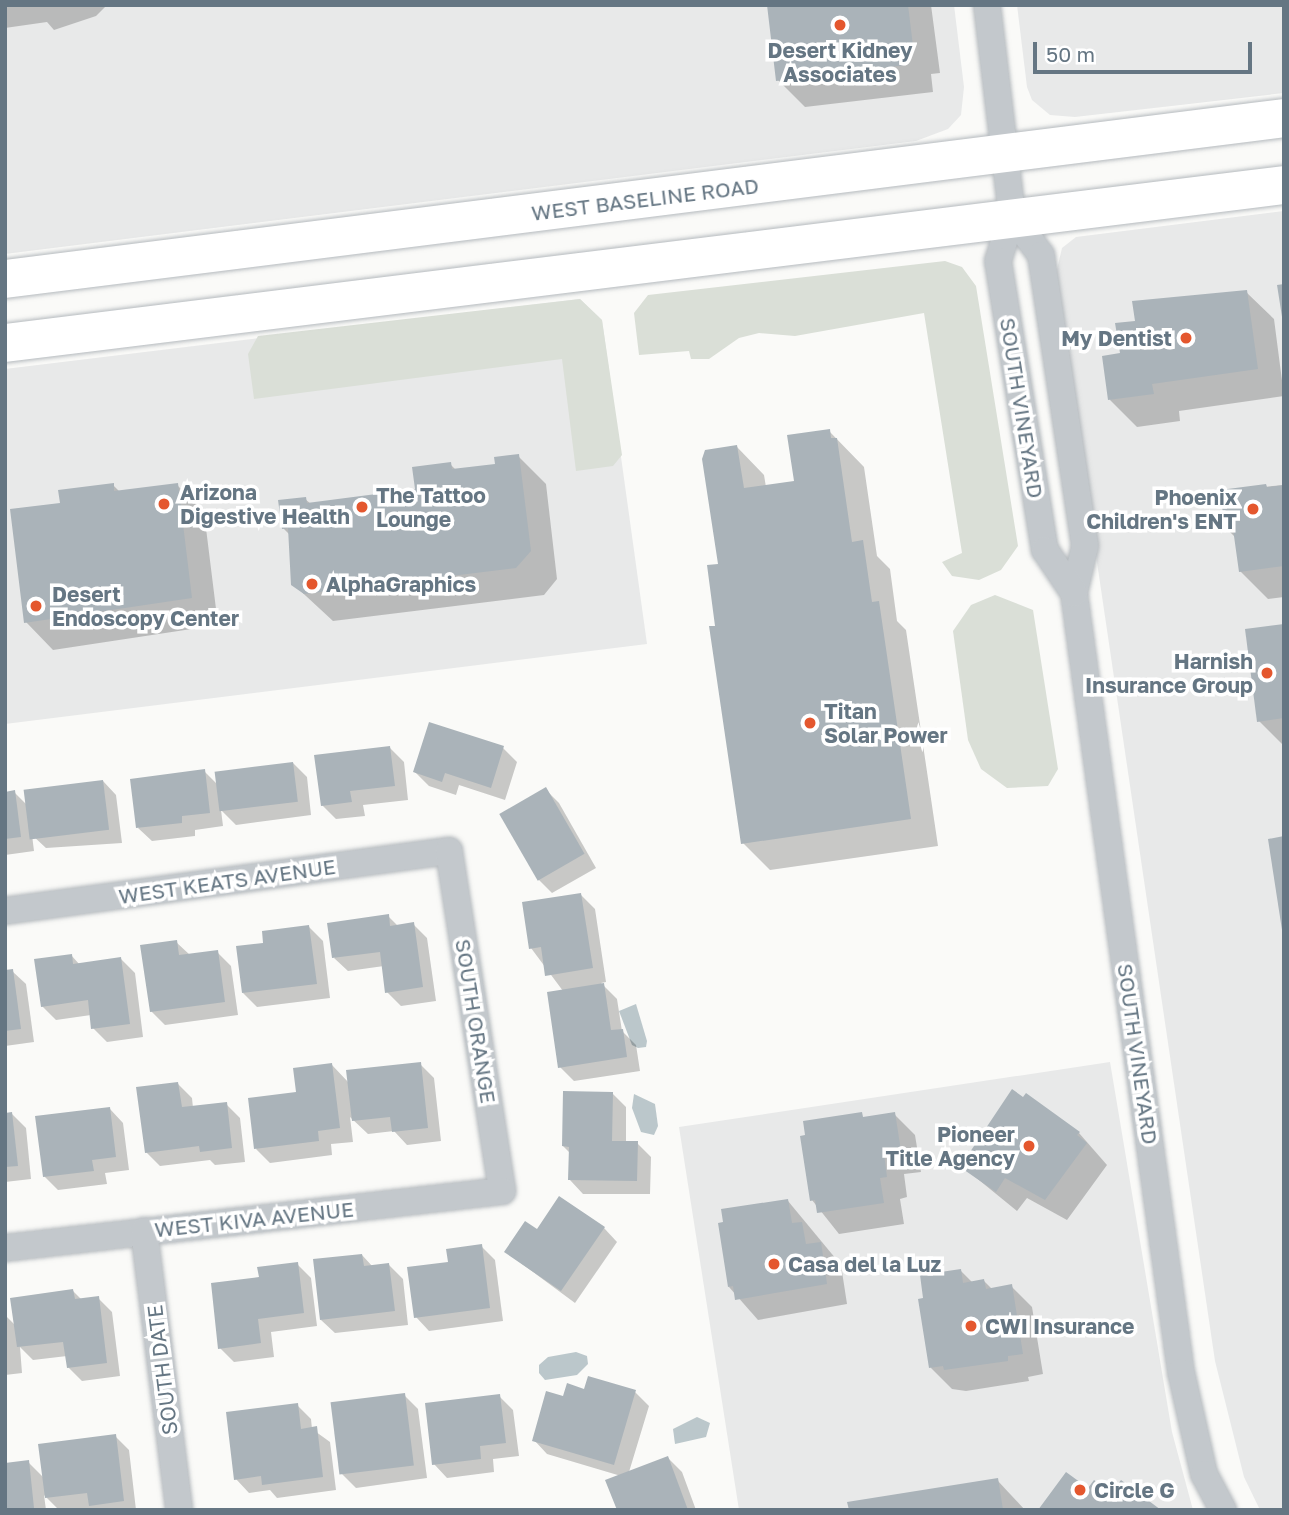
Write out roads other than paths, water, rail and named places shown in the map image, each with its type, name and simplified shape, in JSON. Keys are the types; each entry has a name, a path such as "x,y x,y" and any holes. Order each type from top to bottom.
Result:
{"main road":[{"name":"WEST BASELINE ROAD","path":"5,279 1284,118"},
{"path":"5,342 1012,216 1284,186"}],"street":[{"name":"SOUTH VINEYARD","path":"986,5 1012,216 998,261 1045,551 1074,593"},
{"name":"SOUTH VINEYARD","path":"1012,216 1041,256 1044,272 1085,547 1074,593 1181,1372 1204,1474 1223,1510"},
{"name":"WEST KEATS AVENUE","path":"5,911 449,850"},
{"name":"SOUTH ORANGE","path":"449,850 502,1191"},
{"name":"WEST KIVA AVENUE","path":"5,1248 502,1191"},
{"name":"SOUTH DATE","path":"144,1231 178,1510"}],"place":[{"name":"Desert Kidney Associates","path":"840,25"},
{"name":"My Dentist","path":"1186,338"},
{"name":"Arizona Digestive Health","path":"164,504"},
{"name":"The Tattoo Lounge","path":"362,507"},
{"name":"Phoenix Children's ENT","path":"1253,509"},
{"name":"AlphaGraphics","path":"312,584"},
{"name":"Desert Endoscopy Center","path":"36,606"},
{"name":"Harnish Insurance Group","path":"1267,673"},
{"name":"Titan Solar Power","path":"810,723"},
{"name":"Pioneer Title Agency","path":"1029,1146"},
{"name":"Casa del la Luz","path":"774,1264"},
{"name":"CWI Insurance","path":"971,1326"},
{"name":"Circle G","path":"1080,1490"}]}
